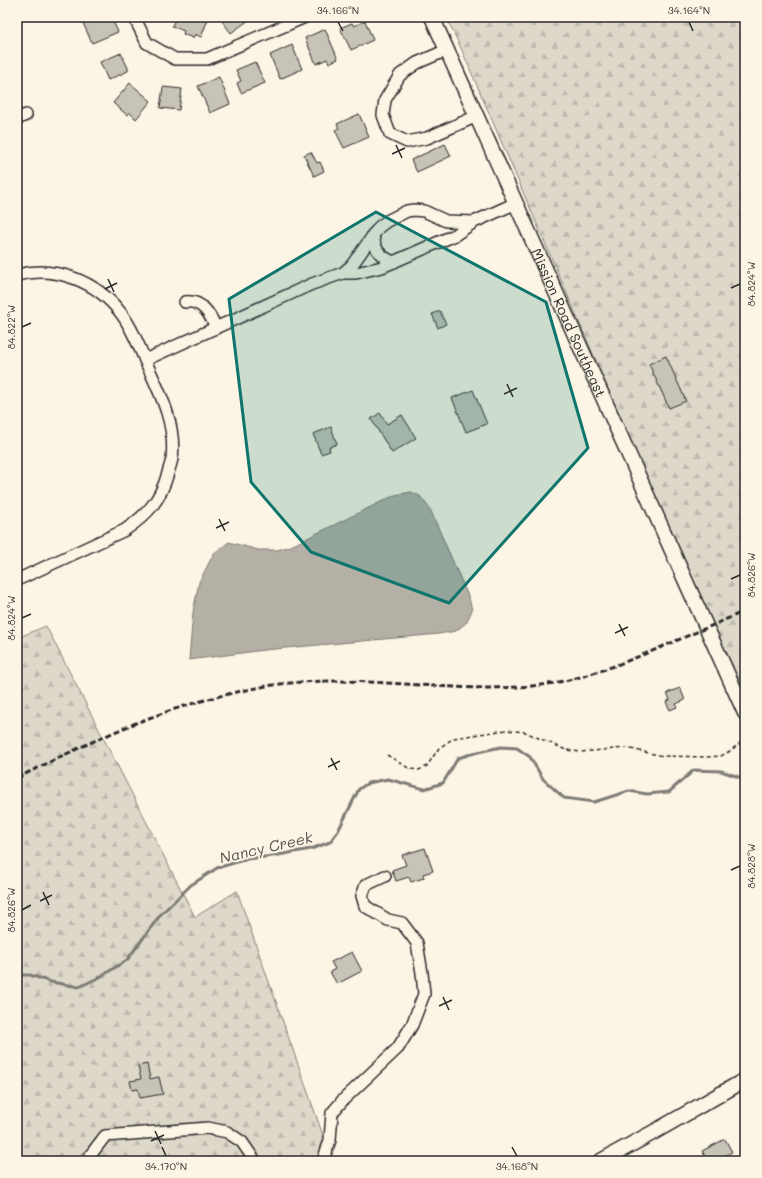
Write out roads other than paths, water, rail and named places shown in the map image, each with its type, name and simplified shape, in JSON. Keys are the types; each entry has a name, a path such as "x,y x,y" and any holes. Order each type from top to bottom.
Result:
{"main road":[{"name":"Mission Road Southeast","path":"432,17 745,713"},
{"path":"601,1161 745,1080"}],"street":[{"path":"134,17 146,43 175,59 207,58 288,20 305,17"},
{"path":"447,50 417,63 400,75 385,100 383,115 390,134 407,142 427,138 477,116"},
{"path":"145,360 312,284 343,273 356,273 382,267 394,262 454,235 474,222 516,203"},
{"path":"343,273 352,264 379,227 387,221 407,211 424,211 446,221 474,222"},
{"path":"373,234 376,248 384,258 394,262"},
{"path":"17,274 38,272 65,276 80,280 94,287 104,295 127,322 166,406 172,437 172,459 165,484 155,504 141,518 125,530 17,580"},
{"path":"185,302 196,302 203,307 212,319 216,328"},
{"path":"323,1161 330,1140 332,1113 343,1100 398,1048 412,1025 424,994 417,943 402,924 388,920 365,906 362,896 366,885 386,876"},
{"path":"86,1161 104,1136 208,1128 227,1132 242,1142 255,1161"}],"waterway":[{"name":"Nancy Creek","path":"17,975 30,975 51,982 79,987 100,977 127,960 161,914 191,885 217,868 247,859 311,849 330,842 338,831 359,789 368,783 388,779 424,789 443,783 458,758 478,752 501,747 517,748 530,757 543,779 564,798 594,802 629,791 647,794 669,792 694,770 721,771 745,779"}],"railway":[{"path":"17,778 66,754 149,718 178,708 237,692 267,686 301,682 335,681 473,688 507,688 556,683 615,666 745,611"}]}
